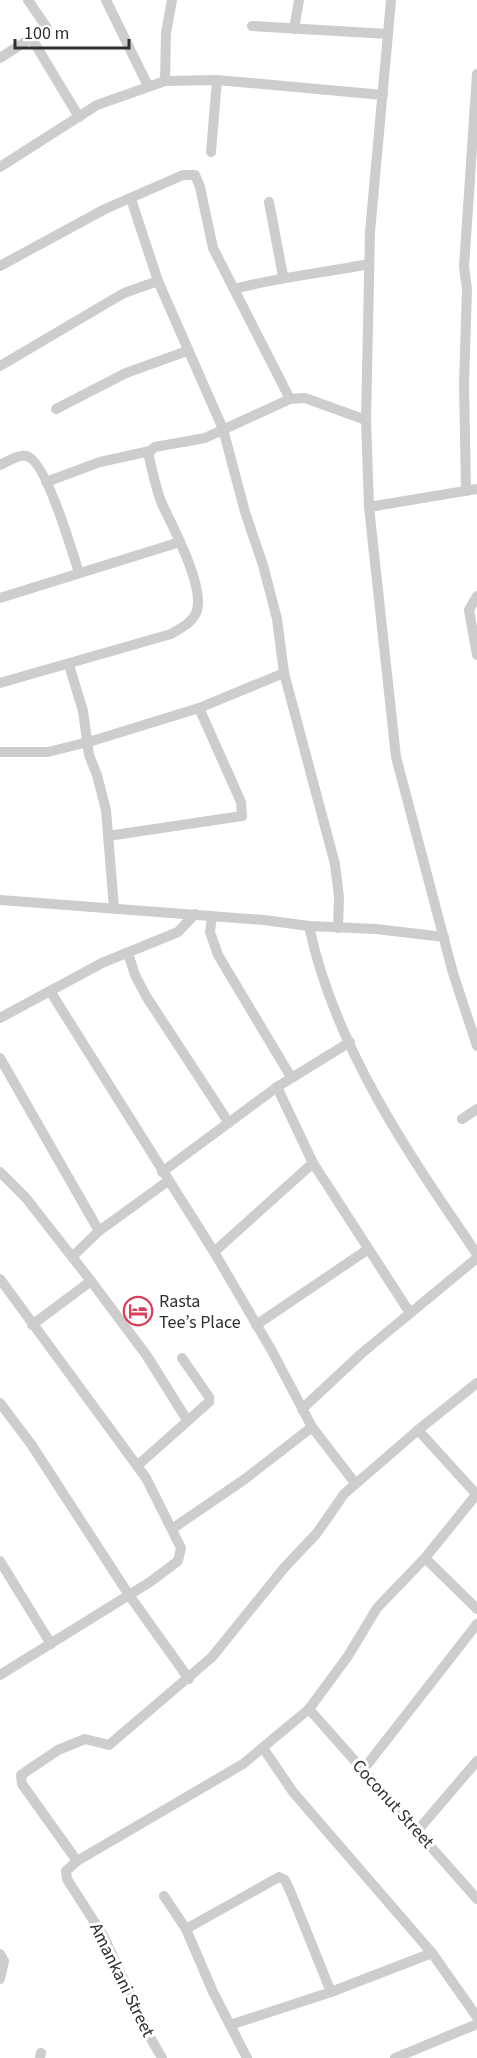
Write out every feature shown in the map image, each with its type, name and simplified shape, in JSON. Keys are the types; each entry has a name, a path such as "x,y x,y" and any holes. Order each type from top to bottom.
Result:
{"street":[{"path":"0,58 47,28 28,0"},
{"path":"106,0 148,86"},
{"path":"165,81 166,33 172,0"},
{"path":"294,29 298,0"},
{"path":"391,0 369,264 366,420 369,507 396,757 444,937 473,1023 477,1046"},
{"path":"252,26 388,34"},
{"path":"32,39 79,117"},
{"path":"369,507 472,490 464,384 472,290 464,267 466,206 477,74"},
{"path":"211,152 217,80"},
{"path":"0,168 97,105 165,81 217,80 383,95"},
{"path":"0,266 105,209 183,175 195,175 200,187 213,248 290,399"},
{"path":"131,199 158,281 223,429 245,512 264,565 277,619 284,672 335,864 339,897 338,928"},
{"path":"269,202 283,276"},
{"path":"234,289 283,276 369,264"},
{"path":"0,366 124,293 158,281"},
{"path":"56,409 126,373 187,351"},
{"path":"464,384 477,383"},
{"path":"46,482 100,462 150,451 155,447 205,438 290,399 305,398 366,420"},
{"path":"0,683 171,634 189,623 197,612 199,600 180,542 154,481 150,451"},
{"path":"0,465 28,455 34,460 46,482 79,573"},
{"path":"0,598 180,542"},
{"path":"477,596 469,609 477,655"},
{"path":"69,665 83,711 86,741 106,810 114,908"},
{"path":"0,752 48,752 198,708 284,672"},
{"path":"108,836 242,816 241,802 198,708"},
{"path":"0,900 195,914 444,937"},
{"path":"0,1018 102,963 183,929 195,914"},
{"path":"212,916 210,932 218,955 291,1077"},
{"path":"302,1409 362,1353 477,1256 409,1155 350,1042 317,964 309,926"},
{"path":"128,953 135,975 146,996 229,1123"},
{"path":"50,991 214,1252 312,1427 355,1483"},
{"path":"74,1255 99,1230 229,1123 291,1077 350,1042"},
{"path":"0,1058 99,1230"},
{"path":"277,1087 313,1163 367,1250 410,1313"},
{"path":"462,1119 477,1109"},
{"path":"214,1252 313,1163"},
{"path":"0,1172 26,1198 74,1255 147,1356 187,1420"},
{"path":"256,1325 367,1250"},
{"path":"0,1279 146,1478 181,1548 178,1561 129,1595 0,1675"},
{"path":"32,1325 91,1281"},
{"path":"137,1466 209,1402 209,1397 182,1358"},
{"path":"418,1430 477,1495 425,1558 377,1608 348,1656 309,1709 243,1764 76,1861 22,1784 21,1775 58,1750 85,1739 109,1745 189,1679 212,1657 259,1603 284,1568 317,1533 355,1483 418,1430 477,1383"},
{"path":"0,1403 31,1444 129,1595 189,1679"},
{"path":"172,1529 245,1479 312,1427"},
{"path":"425,1558 477,1609"},
{"path":"0,1561 51,1644"},
{"path":"363,1770 477,1624"},
{"name":"Coconut Street","path":"309,1709 477,1899"},
{"path":"262,1748 294,1792 432,1953 477,2017"},
{"path":"418,1830 477,1761"},
{"name":"Amankani Street","path":"76,1861 66,1871 67,1879 104,1937 162,2058"},
{"path":"186,1929 279,1877 285,1880 291,1893 331,1992"},
{"path":"164,1896 186,1929 247,2058"},
{"path":"231,2025 331,1992 432,1953"},
{"path":"0,1954 4,1961 0,1979"},
{"path":"395,2058 477,2024"}],"place":[{"name":"Rasta Tee’s Place","path":"138,1311"}]}
